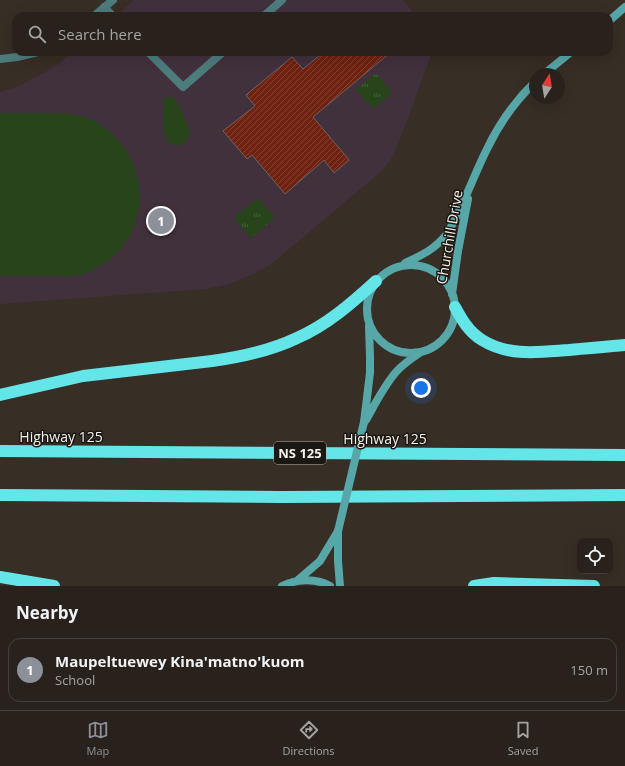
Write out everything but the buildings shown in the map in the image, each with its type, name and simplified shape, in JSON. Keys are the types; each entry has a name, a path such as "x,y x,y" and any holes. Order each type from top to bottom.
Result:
{"highway":[{"path":"0,395 83,376 233,358 280,346 311,331 352,302 376,281"},
{"path":"454,308 471,332 490,345 506,350 535,353 625,345"},
{"name":"Highway 125","path":"0,451 625,455"},
{"path":"0,495 625,495"},
{"path":"0,576 54,586"},
{"path":"474,586 494,583 594,586"}],"main road":[{"path":"613,17 625,7"},
{"path":"551,68 566,56"},
{"name":"Churchill Drive","path":"399,266 433,249 441,242 451,228 499,126 529,89"},
{"name":"Churchill Drive","path":"452,295 461,232 472,183"},
{"path":"340,586 338,530 364,422 370,373 366,307 369,294 376,281 386,272 399,266 413,265 430,269 438,274 447,284 452,295 454,308 453,320 449,330 442,340 422,351 407,362 393,376 364,422"},
{"path":"368,321 374,334 384,344 397,350 411,353 422,351"},
{"path":"282,586 298,580 320,561 338,530"},
{"path":"298,580 314,581 330,586"}],"street":[{"path":"99,0 109,12"},
{"path":"98,12 113,0"},
{"path":"268,12 282,0"},
{"path":"0,59 21,56"},
{"path":"152,56 183,88 219,56"}],"shaded area":[{"path":"134,0 403,0 413,12 120,12"},
{"path":"68,56 430,56 399,142 392,157 383,170 270,265 240,280 206,289 0,304 0,92 19,86 57,65"}],"green space":[{"path":"376,73 392,93 373,109 356,89"},
{"path":"168,97 172,97 176,100 189,128 188,138 181,144 172,144 168,142 165,137 163,126 163,104 164,100"},
{"path":"0,113 60,113 80,116 94,121 110,132 123,147 133,163 138,181 140,200 137,219 129,237 117,253 108,261 77,276 0,276"},
{"path":"258,198 275,218 251,238 234,218"}],"place":[{"name":"Maupeltuewey Kina'matno'kuom","path":"161,221"}]}
